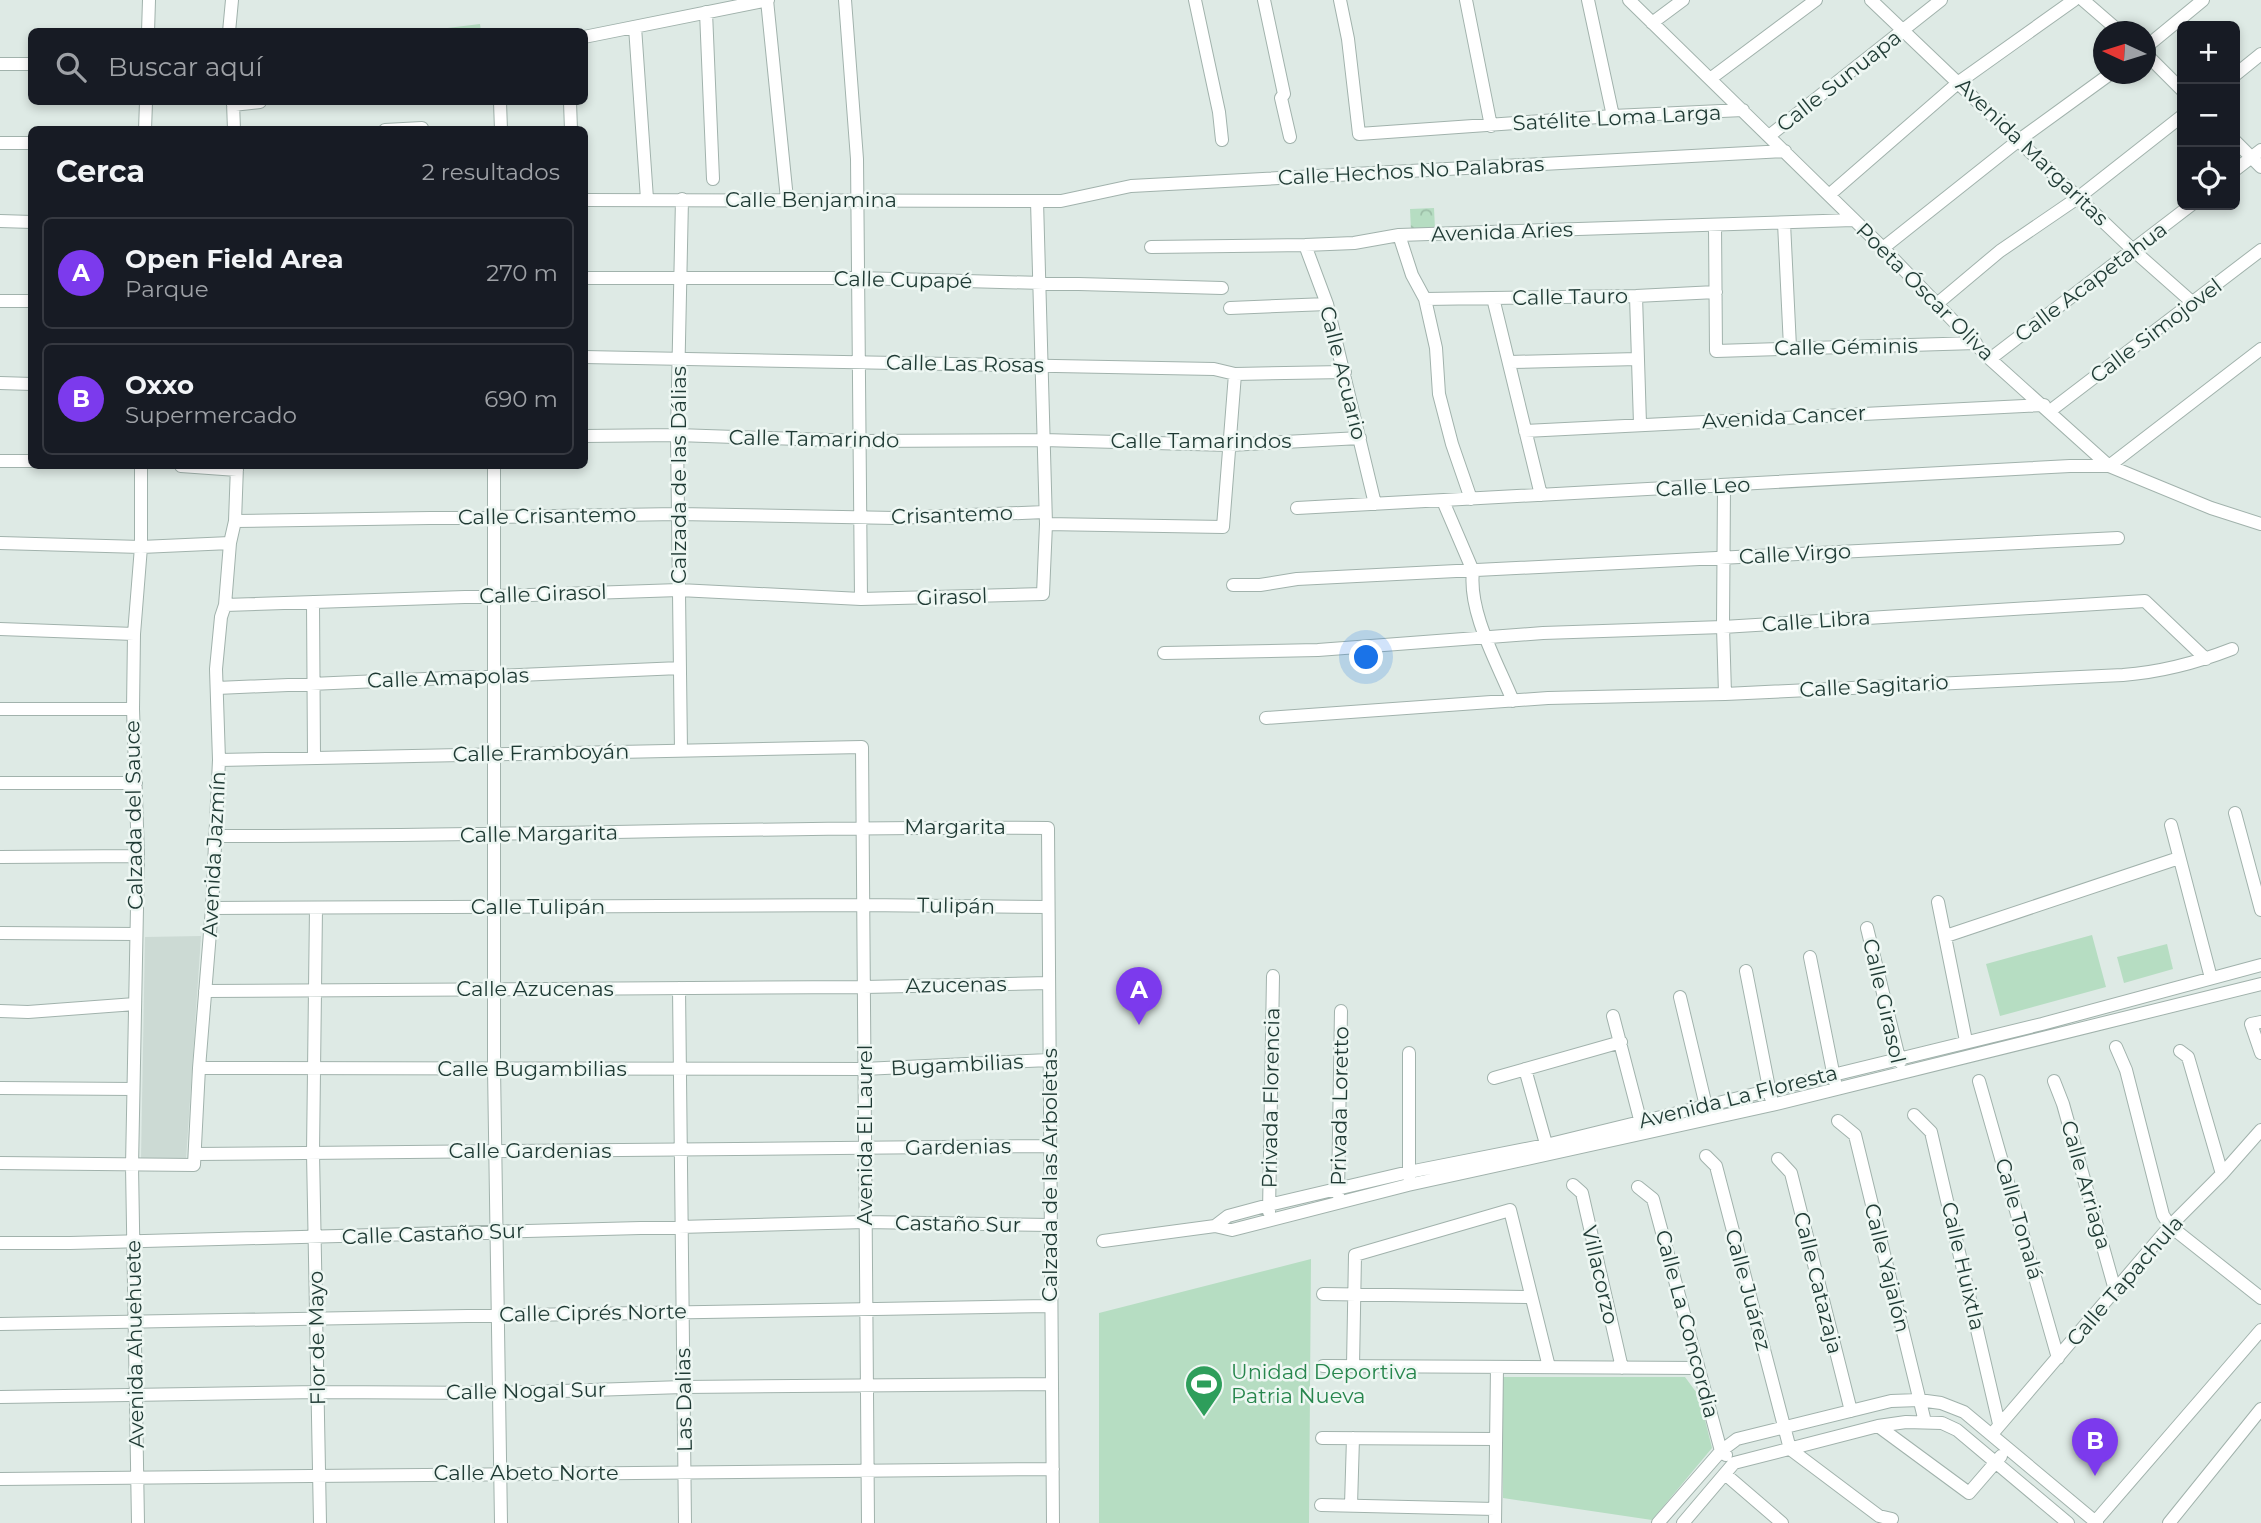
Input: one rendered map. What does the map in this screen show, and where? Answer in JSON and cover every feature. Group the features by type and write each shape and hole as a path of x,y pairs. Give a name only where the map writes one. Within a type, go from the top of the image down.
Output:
{"street":[{"path":"148,28 149,0"},
{"path":"229,28 232,0"},
{"path":"588,36 767,0 787,199"},
{"path":"845,0 858,200 858,441 862,599"},
{"path":"1195,0 1219,112 1222,140"},
{"path":"1264,0 1280,72 1284,94 1281,98 1290,137"},
{"name":"Satélite Loma Larga","path":"1340,0 1348,39 1359,134 1613,116 1743,110"},
{"path":"1466,0 1491,126"},
{"path":"1588,0 1613,116"},
{"name":"Poeta Óscar Oliva","path":"1629,0 1785,150 1990,359 2109,466 2211,508 2261,524"},
{"path":"1652,23 1683,0"},
{"path":"1710,79 1816,0"},
{"name":"Avenida Margaritas","path":"1871,0 2133,250 2193,303"},
{"name":"Calle Sunuapa","path":"1769,136 1941,0"},
{"path":"1829,195 1959,82 2074,0"},
{"path":"2083,0 2107,21"},
{"path":"2156,39 2203,0"},
{"path":"706,12 713,179"},
{"path":"635,27 647,199"},
{"path":"2240,71 2261,54"},
{"path":"0,64 28,64"},
{"path":"2156,64 2177,85"},
{"path":"1883,248 2019,140 2095,84"},
{"path":"145,126 146,105"},
{"path":"233,105 234,126"},
{"path":"500,105 501,126"},
{"path":"570,105 571,126"},
{"path":"1938,303 2000,251 2079,197 2177,120"},
{"path":"0,143 28,144"},
{"path":"2240,145 2258,158 2240,167"},
{"name":"Calle Hechos No Palabras","path":"1037,201 1061,201 1130,186 1785,150"},
{"name":"Calzada de las Dálias","path":"681,750 677,435 682,199"},
{"name":"Calle Benjamina","path":"588,200 1037,201"},
{"path":"1037,201 1045,518"},
{"name":"Calle Acapetahua","path":"1990,359 2185,210"},
{"name":"Avenida Aries","path":"1151,247 1305,245 1354,243 1399,235 1853,220"},
{"path":"0,221 28,222"},
{"path":"1784,223 1790,347"},
{"path":"1715,226 1716,292"},
{"path":"1399,235 1412,275 1424,299 1436,348 1439,394 1452,444 1471,499"},
{"name":"Calle Acuario","path":"1305,245 1327,304 1375,503"},
{"name":"Calle Simojovel","path":"2047,408 2193,303 2261,250"},
{"name":"Calle Cupapé","path":"588,278 859,278 1222,288"},
{"name":"Calle Géminis","path":"1716,292 1716,351 1976,344"},
{"name":"Calle Tauro","path":"1424,299 1716,292"},
{"path":"1636,296 1640,424"},
{"path":"1493,298 1541,495"},
{"path":"0,301 28,301"},
{"path":"1230,308 1327,304"},
{"path":"2109,466 2261,349"},
{"name":"Calle Las Rosas","path":"588,357 1214,369 1235,374 1345,372"},
{"path":"1510,362 1639,359"},
{"path":"1229,445 1235,374"},
{"path":"0,383 28,384"},
{"name":"Avenida Cancer","path":"1525,431 2047,408"},
{"name":"Calle Tamarindo","path":"588,436 677,435 858,441 1043,440"},
{"name":"Calle Tamarindos","path":"1043,440 1229,445 1360,438"},
{"name":"Crisantemo","path":"860,517 1045,518 1223,527 1229,445"},
{"path":"0,461 28,461"},
{"name":"Calle Leo","path":"1297,508 2109,466"},
{"name":"Calzada del Sauce","path":"132,1166 138,856 132,709 134,634 141,547 141,469"},
{"name":"Avenida Jazmín","path":"194,1160 216,836 219,760 216,669 220,617 225,605 230,543 235,521 237,469"},
{"path":"494,469 494,1068 501,1523"},
{"path":"1724,486 1723,627 1726,694"},
{"path":"1443,501 1473,572 1473,601 1477,618 1513,701"},
{"name":"Calle Crisantemo","path":"235,521 678,513 860,517"},
{"name":"Girasol","path":"862,599 1043,594 1045,518"},
{"name":"Calle Virgo","path":"1233,585 1297,579 2118,538"},
{"path":"0,543 141,547 230,543"},
{"name":"Calle Girasol","path":"225,605 679,590 862,599"},
{"name":"Calle Libra","path":"1164,653 1318,650 1487,637 1723,627 2145,601 2206,659"},
{"path":"313,602 314,758"},
{"path":"0,629 134,634"},
{"name":"Calle Sagitario","path":"1266,718 1513,701 2123,676 2156,672 2232,649"},
{"name":"Calle Amapolas","path":"217,688 680,668"},
{"path":"0,709 132,709"},
{"name":"Calle Framboyán","path":"219,760 862,747"},
{"name":"Avenida El Laurel","path":"862,747 868,1523"},
{"path":"0,782 136,783"},
{"path":"2235,813 2261,910"},
{"path":"2171,825 2211,978"},
{"name":"Margarita","path":"862,827 1048,828"},
{"name":"Calle Margarita","path":"216,836 494,835 862,827"},
{"name":"Calzada de las Arboletas","path":"1048,828 1053,1523"},
{"path":"0,857 138,856"},
{"path":"1947,936 2179,858"},
{"path":"1938,902 1947,936 1966,1041"},
{"name":"Calle Tulipán","path":"212,908 863,905"},
{"name":"Tulipán","path":"863,905 1048,907"},
{"name":"Flor de Mayo","path":"316,908 313,1153 320,1523"},
{"name":"Calle Girasol","path":"1867,928 1900,1057 1901,1073"},
{"path":"0,933 136,934"},
{"path":"1810,957 1837,1089"},
{"name":"Avenida La Floresta","path":"1547,1150 1642,1121 2261,965"},
{"path":"1746,971 1772,1105"},
{"name":"Privada Florencia","path":"1269,1219 1273,976"},
{"name":"Azucenas","path":"864,987 1049,983"},
{"name":"Avenida La Floresta","path":"1216,1226 1228,1216 1269,1205 1338,1195 1408,1178 1706,1120 2261,984"},
{"name":"Calle Azucenas","path":"205,991 864,987"},
{"name":"Las Dalias","path":"679,988 685,1523"},
{"path":"1680,998 1706,1106 1706,1120"},
{"path":"0,1011 28,1012 135,1004"},
{"name":"Privada Loretto","path":"1338,1195 1341,1011"},
{"path":"1613,1016 1642,1121 1642,1134"},
{"path":"2256,1023 2261,1053"},
{"path":"1494,1078 1621,1042"},
{"path":"2116,1047 2126,1070 2163,1215 2170,1226 2261,1298"},
{"path":"2179,1051 2188,1057 2222,1174"},
{"path":"1408,1178 1409,1053"},
{"name":"Bugambilias","path":"864,1069 1049,1060"},
{"name":"Calle Bugambilias","path":"199,1068 864,1069"},
{"path":"1525,1069 1547,1150"},
{"name":"Calle Tonalá","path":"1979,1081 2058,1358"},
{"name":"Calle Arriaga","path":"2054,1082 2063,1104 2115,1290"},
{"path":"0,1088 133,1089"},
{"name":"Calle Huixtla","path":"1914,1115 1931,1132 1995,1429"},
{"name":"Calle Yajalón","path":"1838,1121 1855,1135 1925,1422"},
{"name":"Calle Tapachula","path":"1995,1429 2170,1226 2261,1130"},
{"name":"Gardenias","path":"865,1149 1050,1146"},
{"name":"Calle Gardenias","path":"0,1163 132,1166 313,1153 865,1149"},
{"name":"Calle Juárez","path":"1706,1156 1716,1167 1790,1449"},
{"name":"Calle Catazaja","path":"1778,1159 1791,1172 1850,1411"},
{"name":"Avenida Ahuehuete","path":"132,1166 138,1523"},
{"name":"Villacorzo","path":"1573,1185 1582,1193 1622,1368"},
{"name":"Calle La Concordia","path":"1639,1187 1653,1199 1721,1451"},
{"name":"Avenida La Floresta","path":"1103,1241 1216,1226 1232,1230 1338,1195"},
{"path":"1353,1366 1355,1255 1510,1210 1549,1367"},
{"name":"Castaño Sur","path":"865,1222 1051,1225"},
{"name":"Calle Castaño Sur","path":"0,1243 134,1242 865,1222"},
{"path":"1324,1294 1531,1297"},
{"name":"Calle Ciprés Norte","path":"0,1324 1051,1306"},
{"path":"1658,1523 1721,1451 1737,1439 1891,1401 1919,1400 1941,1403 1995,1429 2008,1448 2096,1523 2261,1330"},
{"path":"1322,1366 1698,1368"},
{"path":"1494,1523 1497,1367"},
{"name":"Calle Nogal Sur","path":"0,1397 318,1392 499,1393 683,1387 1052,1384"},
{"path":"2169,1523 2261,1409"},
{"path":"1683,1523 1734,1463 1878,1426 1925,1422 1942,1423 1957,1430 2068,1523"},
{"path":"1878,1426 1969,1493 2008,1448"},
{"path":"1322,1438 1496,1438"},
{"path":"1351,1505 1353,1438"},
{"path":"1790,1449 1879,1516 1892,1519"},
{"path":"1721,1451 1734,1463"},
{"name":"Calle Abeto Norte","path":"0,1479 1052,1469"},
{"path":"1725,1474 1782,1523"},
{"path":"1321,1505 1495,1509"}],"shaded area":[{"path":"201,936 186,1160 141,1160 145,937"}],"green space":[{"path":"480,24 481,28 447,28"},
{"path":"1434,208 1435,229 1411,230 1410,209"},
{"path":"2092,935 2106,987 2000,1016 1986,964"},
{"path":"2167,944 2173,969 2124,983 2117,957"},
{"name":"Unidad Deportiva Patria Nueva","path":"1311,1259 1309,1523 1099,1523 1099,1313"},
{"path":"1503,1377 1685,1377 1699,1396 1712,1448 1652,1520 1503,1498"}],"place":[{"name":"Open Field Area","path":"1139,1025"},
{"name":"Unidad Deportiva Patria Nueva","path":"1204,1418"},
{"name":"Oxxo","path":"2095,1476"}]}
